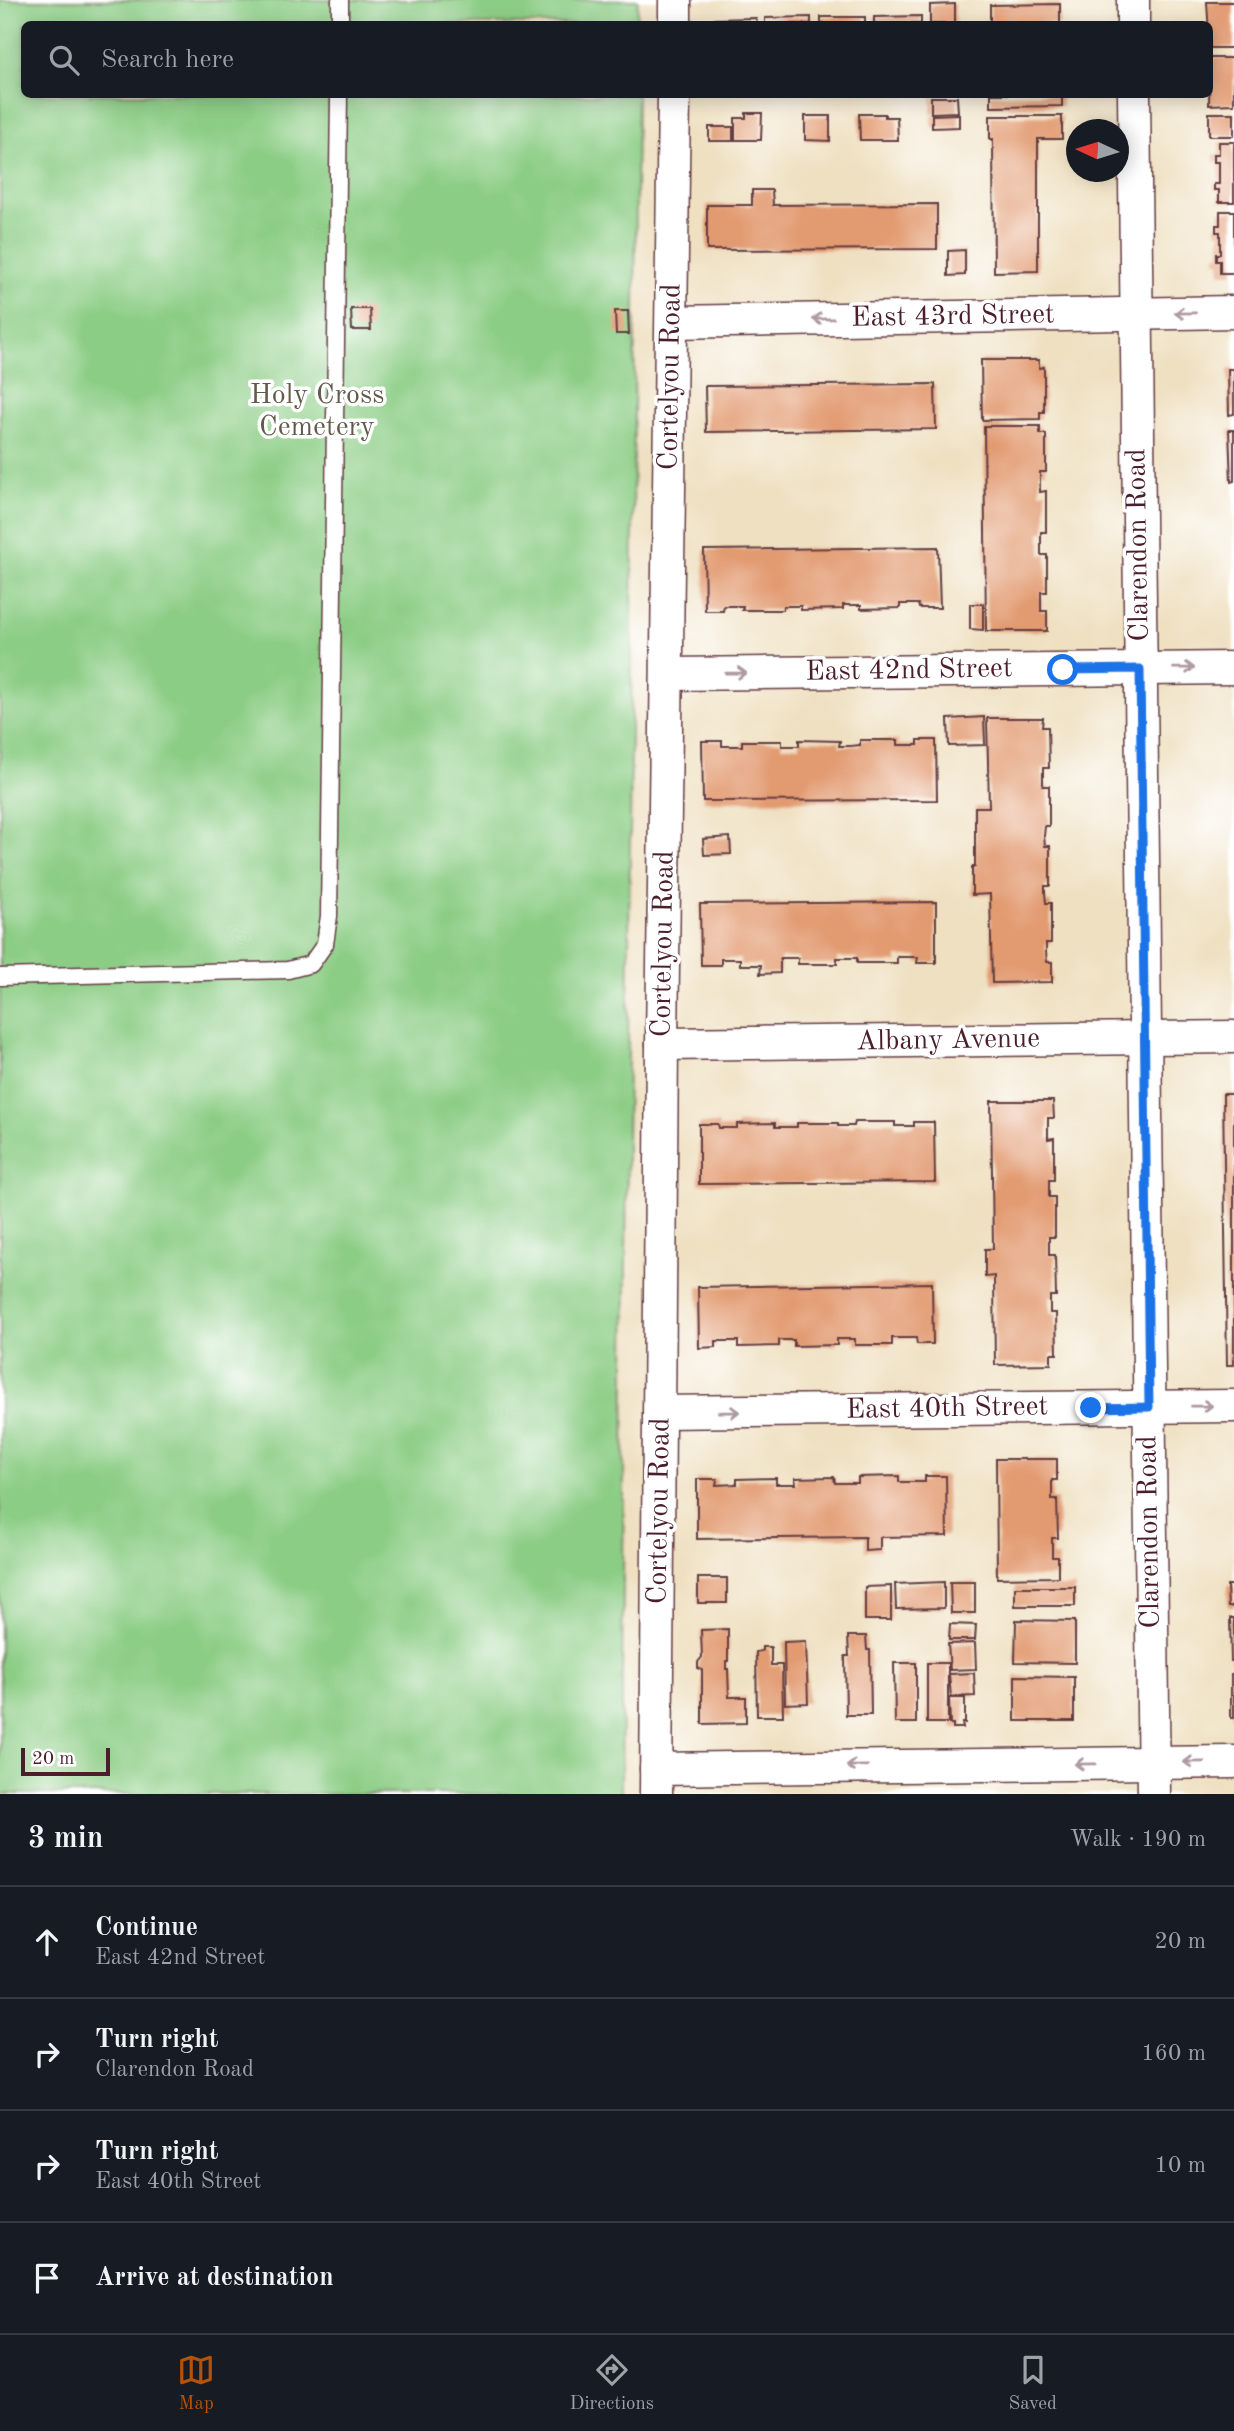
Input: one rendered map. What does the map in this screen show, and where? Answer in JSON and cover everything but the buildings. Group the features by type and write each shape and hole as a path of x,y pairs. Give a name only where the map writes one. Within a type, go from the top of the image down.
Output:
{"street":[{"path":"675,0 675,21"},
{"path":"1133,0 1133,21"},
{"name":"Cortelyou Road","path":"656,1781 674,98"},
{"name":"Clarendon Road","path":"1134,98 1153,1779"},
{"name":"East 43rd Street","path":"672,322 1234,312"},
{"name":"East 42nd Street","path":"668,674 1234,668"},
{"name":"Albany Avenue","path":"662,1044 1234,1037"},
{"name":"East 40th Street","path":"661,1412 1234,1406"},
{"path":"656,1781 1153,1779 1234,1762"}],"lane":[{"path":"340,0 340,21"},
{"path":"0,977 288,970 311,964 325,944 329,916 339,98"}],"green space":[{"name":"Holy Cross Cemetery","path":"0,0 638,0 637,21 21,21 21,98 637,98 621,1794 0,1794"}],"route":[{"path":"1063,670 1140,669 1149,1407 1091,1408"}]}
